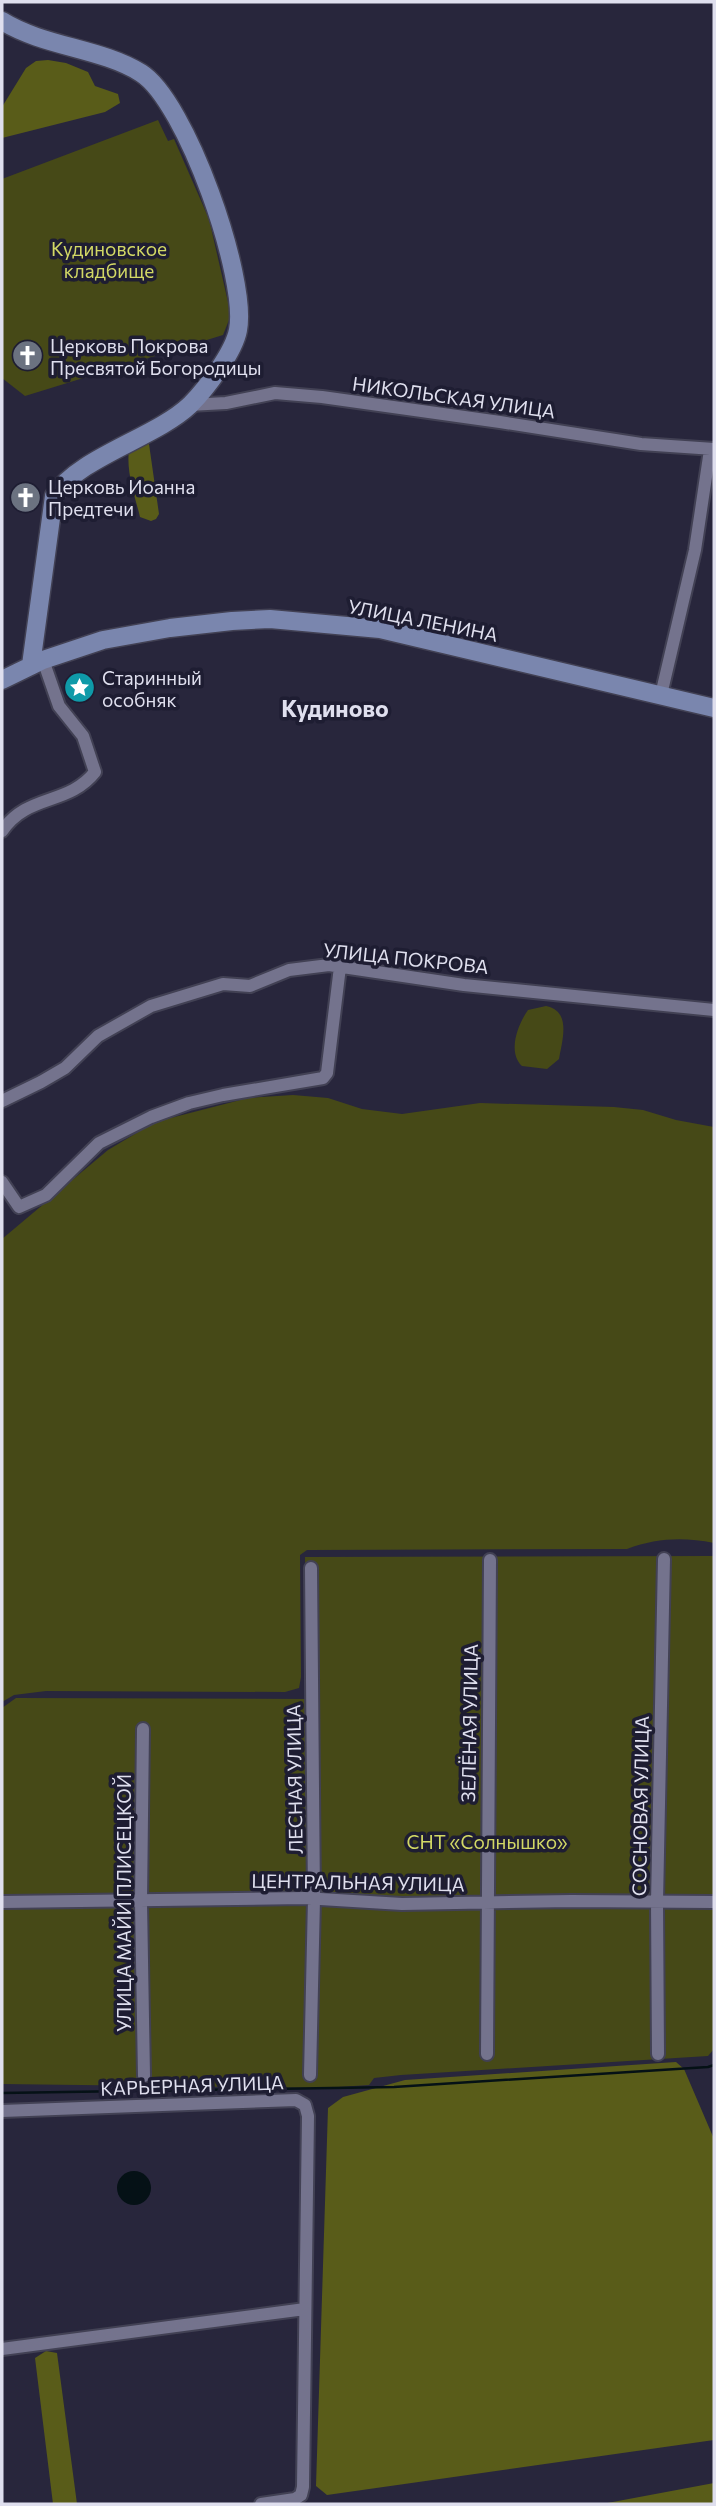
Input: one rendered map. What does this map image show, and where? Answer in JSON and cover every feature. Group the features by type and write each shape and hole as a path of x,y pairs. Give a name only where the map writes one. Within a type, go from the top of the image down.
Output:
{"street":[{"path":"2,21 33,36 121,63 141,73 155,85 166,99 194,154 228,246 237,282 240,315 231,349 190,405 75,474 61,485 54,496 37,662 59,706 83,736 94,772 78,789 29,805 2,831"},
{"name":"НИКОЛЬСКАЯ УЛИЦА","path":"190,405 226,403 275,393 310,396 641,444 712,450"},
{"path":"660,695 695,551 712,450"},
{"name":"УЛИЦА ЛЕНИНА","path":"2,680 37,662 103,640 170,628 232,621 283,620 380,629 714,708"},
{"name":"УЛИЦА ПОКРОВА","path":"2,1101 65,1068 97,1036 150,1006 223,984 250,986 289,970 329,965 464,985 714,1010"},
{"path":"2,1182 19,1208 46,1195 99,1143 151,1117 189,1102 323,1078 327,1073 340,967"},
{"name":"СОСНОВАЯ УЛИЦА","path":"658,2054 657,1902 664,1559"},
{"name":"ЗЕЛЁНАЯ УЛИЦА","path":"487,2054 490,1560"},
{"name":"ЛЕСНАЯ УЛИЦА","path":"310,2075 314,1899 311,1568"},
{"name":"УЛИЦА МАЙИ ПЛИСЕЦКОЙ","path":"143,1729 141,1902 144,2076"},
{"name":"ЦЕНТРАЛЬНАЯ УЛИЦА","path":"2,1902 314,1899 402,1904 714,1902"},
{"name":"КАРЬЕРНАЯ УЛИЦА","path":"2,2111 296,2100 305,2105 308,2116 303,2487 301,2495 295,2499 261,2504"},
{"path":"2,2349 305,2309"}],"green space":[{"name":"Кудиновское кладбище","path":"158,120 168,141 174,139 209,219 231,315 223,335 25,396 2,378 2,179"},
{"path":"546,1006 554,1009 562,1020 563,1036 559,1059 547,1069 522,1066 515,1053 521,1023 528,1010"},
{"path":"293,1095 328,1098 362,1109 402,1114 480,1103 614,1107 643,1110 714,1127 714,1543 670,1540 627,1549 307,1550 300,1555 299,1688 285,1692 46,1691 14,1695 2,1702 2,1239 108,1150 155,1122 248,1098"},
{"name":"СНТ «Солнышко»","path":"714,1556 714,2049 708,2056 401,2075 374,2078 369,2085 324,2088 2,2084 2,1708 16,1698 307,1699 305,1557"}],"shaded area":[{"path":"36,61 66,63 88,72 95,86 118,94 120,103 105,112 2,138 2,107 26,68"},
{"path":"144,441 149,444 159,514 151,521 140,517 129,467 129,450"},
{"path":"676,2062 684,2069 714,2139 714,2440 327,2495 316,2486 328,2108 343,2097 405,2080"},
{"path":"134,2171 146,2176 151,2188 146,2200 134,2205 122,2200 117,2188 122,2176"},
{"path":"46,2351 57,2353 77,2504 53,2504 35,2358"},
{"path":"714,2483 714,2504 602,2504"}],"waterway":[{"path":"2,2093 394,2087 714,2065"}],"place":[{"name":"Церковь Покрова Пресвятой Богородицы","path":"27,356"},
{"name":"Церковь Иоанна Предтечи","path":"25,497"},
{"name":"Старинный особняк","path":"79,688"}],"district":[{"name":"Кудиново","path":"335,708"}]}
